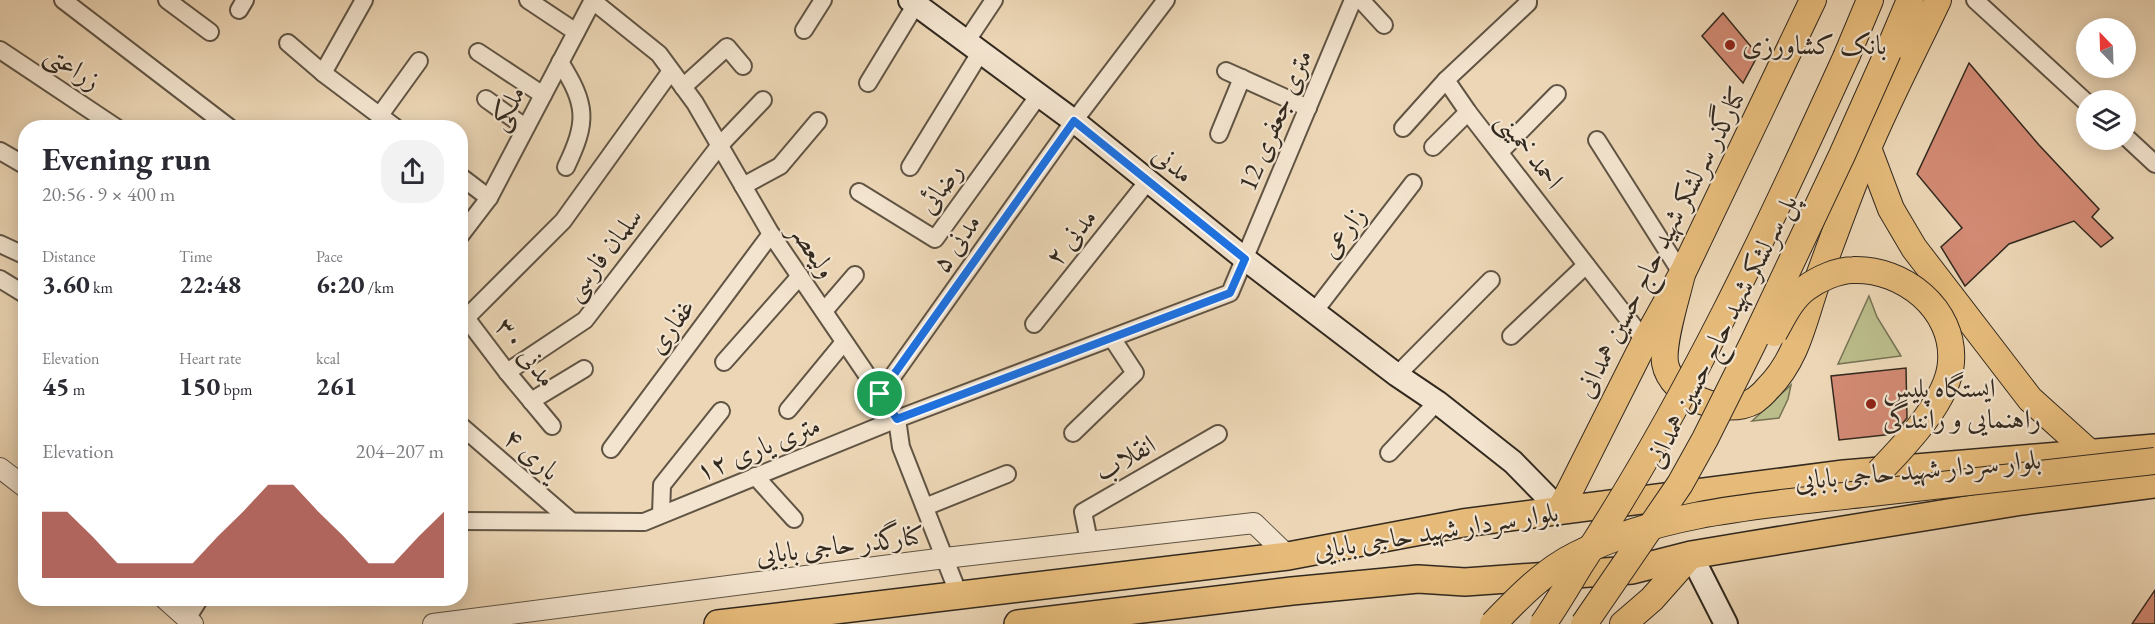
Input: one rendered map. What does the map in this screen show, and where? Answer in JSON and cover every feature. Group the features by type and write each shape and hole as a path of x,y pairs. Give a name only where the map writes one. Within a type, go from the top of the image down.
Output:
{"highway":[{"name":"بلوار سردار شهید حاجی بابایی","path":"718,624 1288,556 1463,523 1844,474 2155,448"},
{"name":"بلوار سردار شهید حاجی بابایی","path":"1031,622 1112,619 1292,591 1418,579 1465,582 1632,570 1691,555 2155,478"},
{"path":"1031,622 1041,585"}],"main road":[{"name":"کنارگذر سرلشکر شهید حاج حسین همدانی","path":"1560,510 1644,341 1682,273 1814,0"},
{"name":"پل سرلشکر شهید حاج حسین همدانی","path":"1543,624 1637,477 1685,391 1773,219 1848,55 1870,0"},
{"name":"پل سرلشکر شهید حاج حسین همدانی","path":"1584,624 1680,484 1729,392 1842,155 1910,0"},
{"path":"1682,273 1668,336 1665,362 1672,380 1679,389 1694,398 1713,404 1735,406 1753,402 1788,364 1868,148 1938,0"},
{"name":"مدنی","path":"913,2 1074,121 1245,259 1514,462 1560,510"},
{"path":"1868,148 1891,209 1914,248 2030,399 2091,454"},
{"path":"1729,392 1760,358 1791,304 1806,288 1832,275 1852,270 1876,272 1917,289 1942,319 1949,340 1951,363 1933,409 1879,472"},
{"path":"1493,624 1528,588 1574,555 1629,532 1698,516 1784,503 2155,478"},
{"path":"1623,624 1652,599 1691,555 1726,624"}],"street":[{"path":"63,0 220,120"},
{"path":"167,0 210,32"},
{"path":"323,73 364,0"},
{"path":"528,0 576,32"},
{"name":"ملکی","path":"468,226 489,198 593,0"},
{"name":"ولیعصر","path":"593,0 658,54 695,103 771,234 897,419 901,447 959,595"},
{"path":"804,30 823,0"},
{"path":"910,167 973,48 994,0"},
{"name":"مدنی ۵","path":"880,394 1074,121 1166,0"},
{"name":"12 متری جعفری","path":"1245,259 1353,0"},
{"path":"1361,0 1384,25"},
{"path":"1403,128 1446,80 1528,3 1528,0"},
{"path":"1975,0 2076,93"},
{"path":"868,83 913,2"},
{"path":"288,43 323,73 386,120"},
{"path":"683,87 727,47 743,66"},
{"name":"زراعتی","path":"0,50 105,120"},
{"path":"478,51 543,95"},
{"path":"380,115 419,61"},
{"path":"560,62 575,86 583,114 576,147 567,167"},
{"path":"468,309 563,221 671,71"},
{"path":"1219,134 1234,74 1308,108"},
{"name":"احمد خمینی","path":"1446,80 1468,112 1644,341"},
{"path":"1500,152 1557,94"},
{"name":"رضائی","path":"859,192 934,239 1039,95"},
{"path":"486,99 525,127"},
{"name":"سلمان فارسی","path":"507,372 585,320 720,145 763,100"},
{"path":"1433,147 1468,112"},
{"path":"743,186 780,166 818,122"},
{"path":"1597,140 1682,273"},
{"path":"2136,146 2155,164"},
{"path":"0,151 18,161"},
{"name":"مدنی ۲","path":"1034,324 1148,181"},
{"path":"468,182 489,198"},
{"name":"زارعی","path":"1314,312 1413,183"},
{"name":"غفاری","path":"611,449 771,234"},
{"path":"0,244 18,252"},
{"name":"۱۲ متری یاری","path":"468,521 644,522 897,419 1230,293 1245,259"},
{"path":"1511,336 1586,266"},
{"path":"824,311 855,275"},
{"path":"724,362 800,276"},
{"path":"0,279 18,290"},
{"path":"1397,375 1491,280"},
{"name":"مدنی ۳۰","path":"468,318 507,372 552,426"},
{"path":"1073,433 1136,373 1112,338"},
{"path":"788,410 844,342"},
{"path":"531,401 584,369"},
{"path":"1389,453 1437,402"},
{"path":"661,514 662,485 721,411"},
{"name":"یاری ۴","path":"468,432 571,521"},
{"name":"انقلاب","path":"1089,541 1083,512 1218,434"},
{"path":"0,468 18,482"},
{"path":"925,507 1007,474"},
{"path":"755,476 794,519"},
{"name":"کنارگذر حاجی بابایی","path":"433,624 945,558 1254,522 1288,556"},
{"path":"173,606 191,621 197,606"}],"green space":[{"path":"1869,296 1877,317 1901,356 1838,364"},
{"path":"1791,385 1788,399 1779,418 1752,421"}],"building":[{"name":"بانک کشاورزی","path":"1723,13 1758,55 1743,83 1702,36"},
{"path":"1969,63 2039,145 2099,209 2092,217 2113,238 2101,247 2074,221 2009,244 1965,286 1941,247 1962,228 1917,174"},
{"name":"ایستگاه پلیس راهنمایی و رانندگی","path":"1906,368 1907,418 1894,434 1839,440 1831,376"},
{"path":"2155,590 2155,624 2132,624"}],"place":[{"name":"بانک کشاورزی","path":"1730,45"},
{"name":"ایستگاه پلیس راهنمایی و رانندگی","path":"1871,404"}],"route":[{"path":"1074,121 1245,259 1230,293 897,419 880,394 1074,121"}]}
